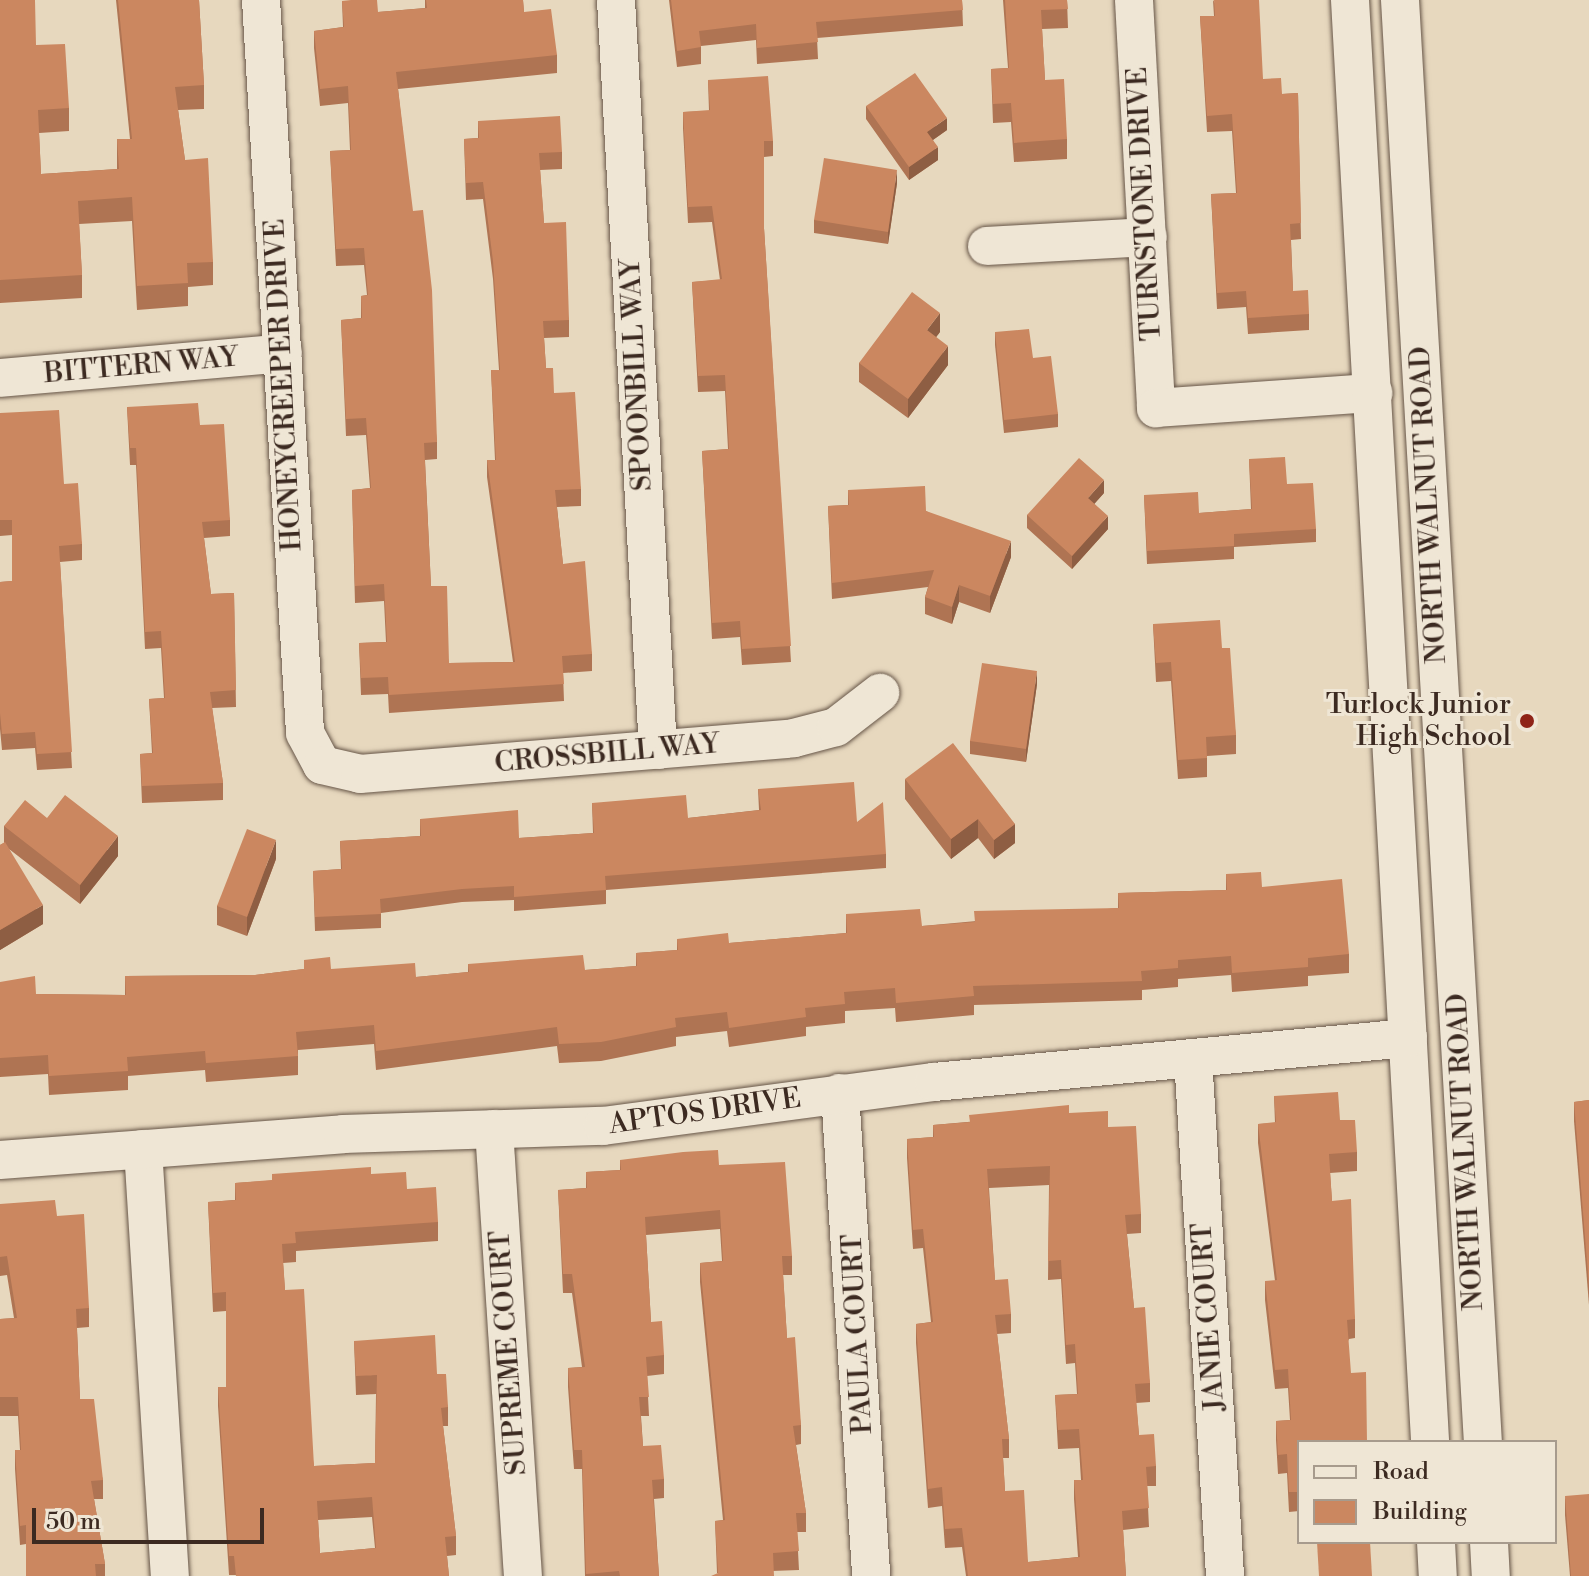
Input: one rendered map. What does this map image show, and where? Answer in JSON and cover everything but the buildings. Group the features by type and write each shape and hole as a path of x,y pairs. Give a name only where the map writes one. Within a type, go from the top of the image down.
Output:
{"street":[{"name":"HONEYCREEPER DRIVE","path":"261,0 305,733 322,765"},
{"name":"SPOONBILL WAY","path":"616,0 658,750"},
{"name":"TURNSTONE DRIVE","path":"1134,0 1156,408 1373,393"},
{"name":"NORTH WALNUT ROAD","path":"1350,0 1430,1440"},
{"name":"NORTH WALNUT ROAD","path":"1400,0 1483,1440"},
{"path":"987,246 1148,237"},
{"name":"BITTERN WAY","path":"0,378 283,353"},
{"name":"CROSSBILL WAY","path":"322,765 360,774 658,750 818,732 853,718 880,693"},
{"name":"APTOS DRIVE","path":"0,1160 143,1149 641,1122 840,1093 1408,1038"},
{"name":"JANIE COURT","path":"1193,1058 1225,1576"},
{"name":"PAULA COURT","path":"840,1093 871,1576"},
{"name":"SUPREME COURT","path":"494,1129 523,1576"},
{"path":"143,1149 170,1576"},
{"path":"1436,1544 1438,1576"},
{"path":"1489,1544 1491,1576"}],"place":[{"name":"Turlock Junior High School","path":"1527,721"}]}
